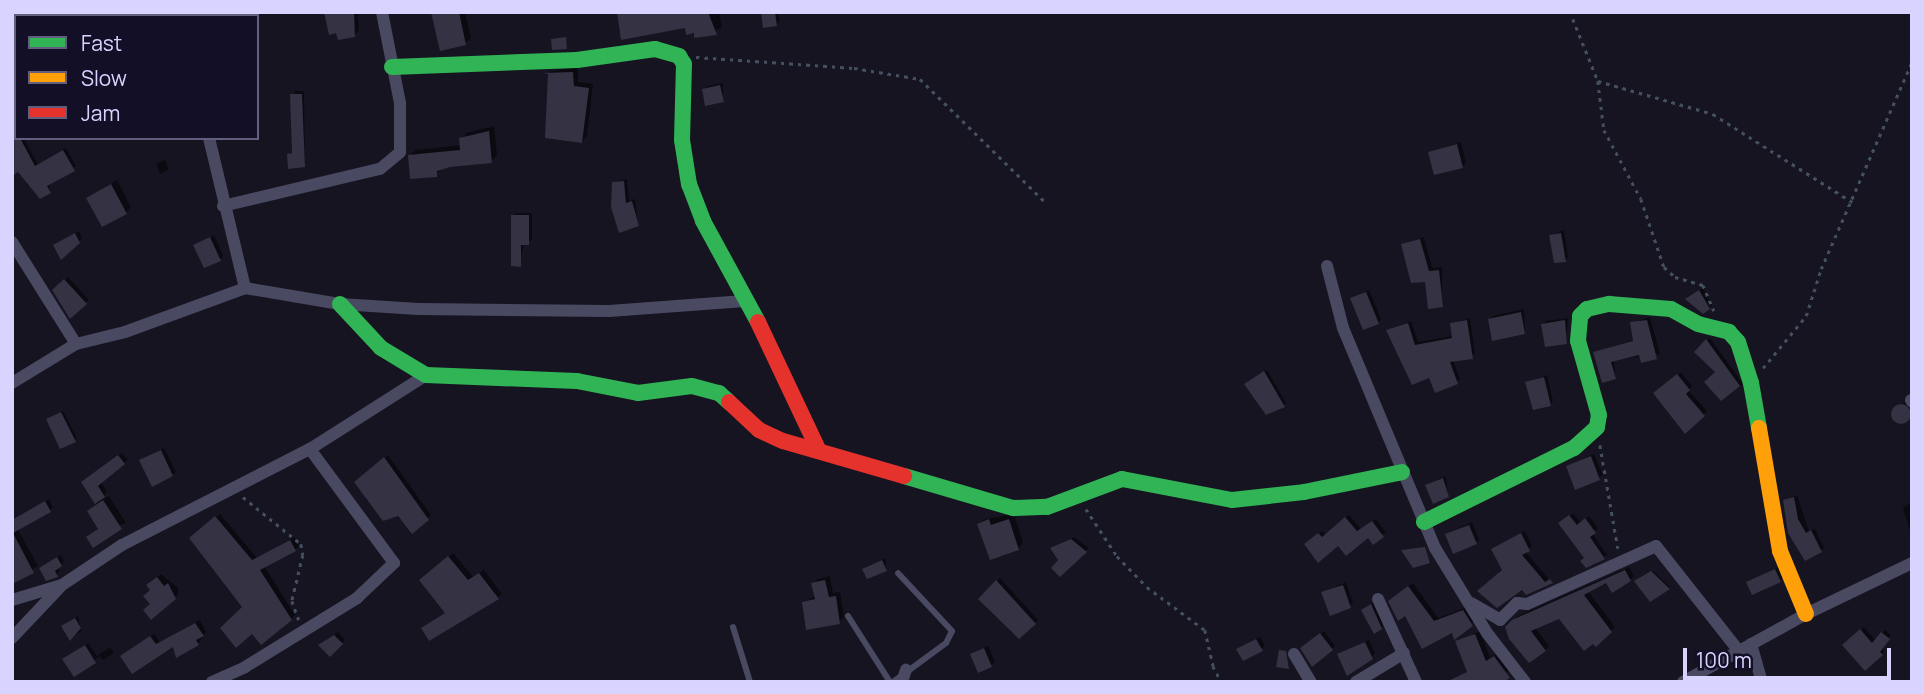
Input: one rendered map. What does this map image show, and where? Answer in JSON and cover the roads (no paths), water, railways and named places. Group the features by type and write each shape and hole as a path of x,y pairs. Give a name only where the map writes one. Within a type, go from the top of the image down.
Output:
{"street":[{"path":"223,206 391,163 400,152 403,136 382,12"},
{"path":"392,67 577,60 655,49 678,56 684,64 682,141 689,184 745,301 777,356 818,449"},
{"path":"209,140 223,206 245,288"},
{"path":"12,242 76,344"},
{"path":"1326,266 1343,328 1424,522 1468,601 1525,682"},
{"path":"12,383 76,344 125,332 245,288 340,304 609,311 745,301"},
{"path":"340,304 381,348 426,374 577,381 638,393 699,387 719,393 760,430 783,441 818,449 1013,508 1047,507 1122,479 1232,500 1304,492 1402,472"},
{"path":"1424,522 1552,460 1597,427 1599,415 1578,341 1580,316 1596,304 1650,305 1717,328 1738,342 1751,383 1771,514 1780,551 1806,614"},
{"path":"12,638 62,585 122,545 235,490 310,449 426,374"},
{"path":"212,682 304,632 357,598 394,563 310,449"},
{"path":"1468,601 1500,620 1517,603 1527,604 1596,575 1620,559 1650,546 1661,549 1739,651"},
{"path":"1683,682 1806,614 1912,563"},
{"path":"12,600 62,585"},
{"path":"1378,599 1416,682"},
{"path":"1751,645 1762,682"},
{"path":"1356,682 1404,653"},
{"path":"1294,654 1311,682"}],"lane":[{"path":"848,616 891,682 904,676 946,643 952,631 898,573"},
{"path":"733,627 750,682"}]}
